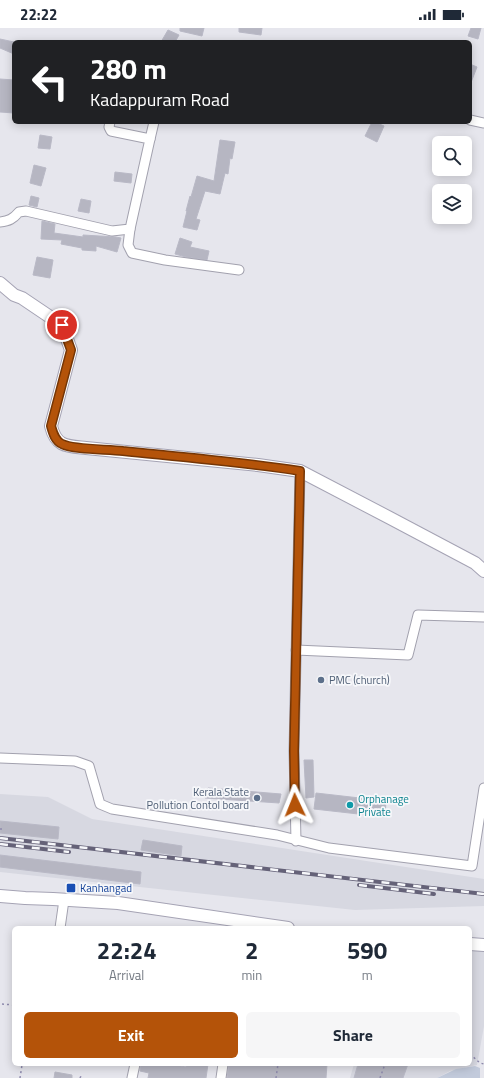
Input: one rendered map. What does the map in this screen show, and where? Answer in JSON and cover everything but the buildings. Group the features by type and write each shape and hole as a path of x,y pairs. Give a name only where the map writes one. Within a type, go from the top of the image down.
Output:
{"main road":[{"path":"0,283 14,295 32,304 62,325 71,350 51,426 54,435 61,444 86,448 121,450 258,465 300,471 475,563 484,571"},
{"path":"0,896 118,904 274,926"},
{"path":"472,944 484,945"}],"street":[{"path":"472,120 484,123"},
{"path":"110,124 109,128 111,131 150,139"},
{"path":"154,124 130,229 128,245 132,253 165,260 239,270"},
{"path":"0,222 8,221 14,218 19,212 26,211 112,231 130,229"},
{"path":"296,841 294,751 300,471"},
{"path":"296,650 408,655 418,615 484,617"},
{"path":"0,758 75,761 89,766 100,804 112,810 277,835 296,841 329,848 472,866 484,788"},
{"path":"60,926 64,900"},
{"path":"132,1078 134,1066"},
{"path":"221,1078 223,1066"}],"path":[{"path":"2,1004 12,1005"},
{"path":"472,1056 480,1063 484,1064"},
{"path":"20,1078 22,1066"},
{"path":"276,1078 278,1066"},
{"path":"380,1078 384,1066"}],"shaded area":[{"path":"0,794 48,797 92,819 484,879 484,906 355,910 0,872"},
{"path":"472,946 484,947 484,1026 477,1065 450,1071 437,1078 350,1078 353,1066 472,1066"},
{"path":"475,1066 480,1068 480,1078 437,1078 456,1069"}],"railway":[{"path":"0,838 484,894"},
{"path":"0,844 69,852"},
{"path":"359,885 434,894"}],"place":[{"name":"PMC (church)","path":"321,680"},
{"name":"Kerala State Pollution Contol board","path":"257,798"},
{"name":"Orphanage Private","path":"350,805"},
{"name":"Kanhangad","path":"71,888"}],"route":[{"path":"62,325 71,350 51,426 54,435 61,444 86,448 121,450 258,465 300,471 294,751 295,805"}]}
